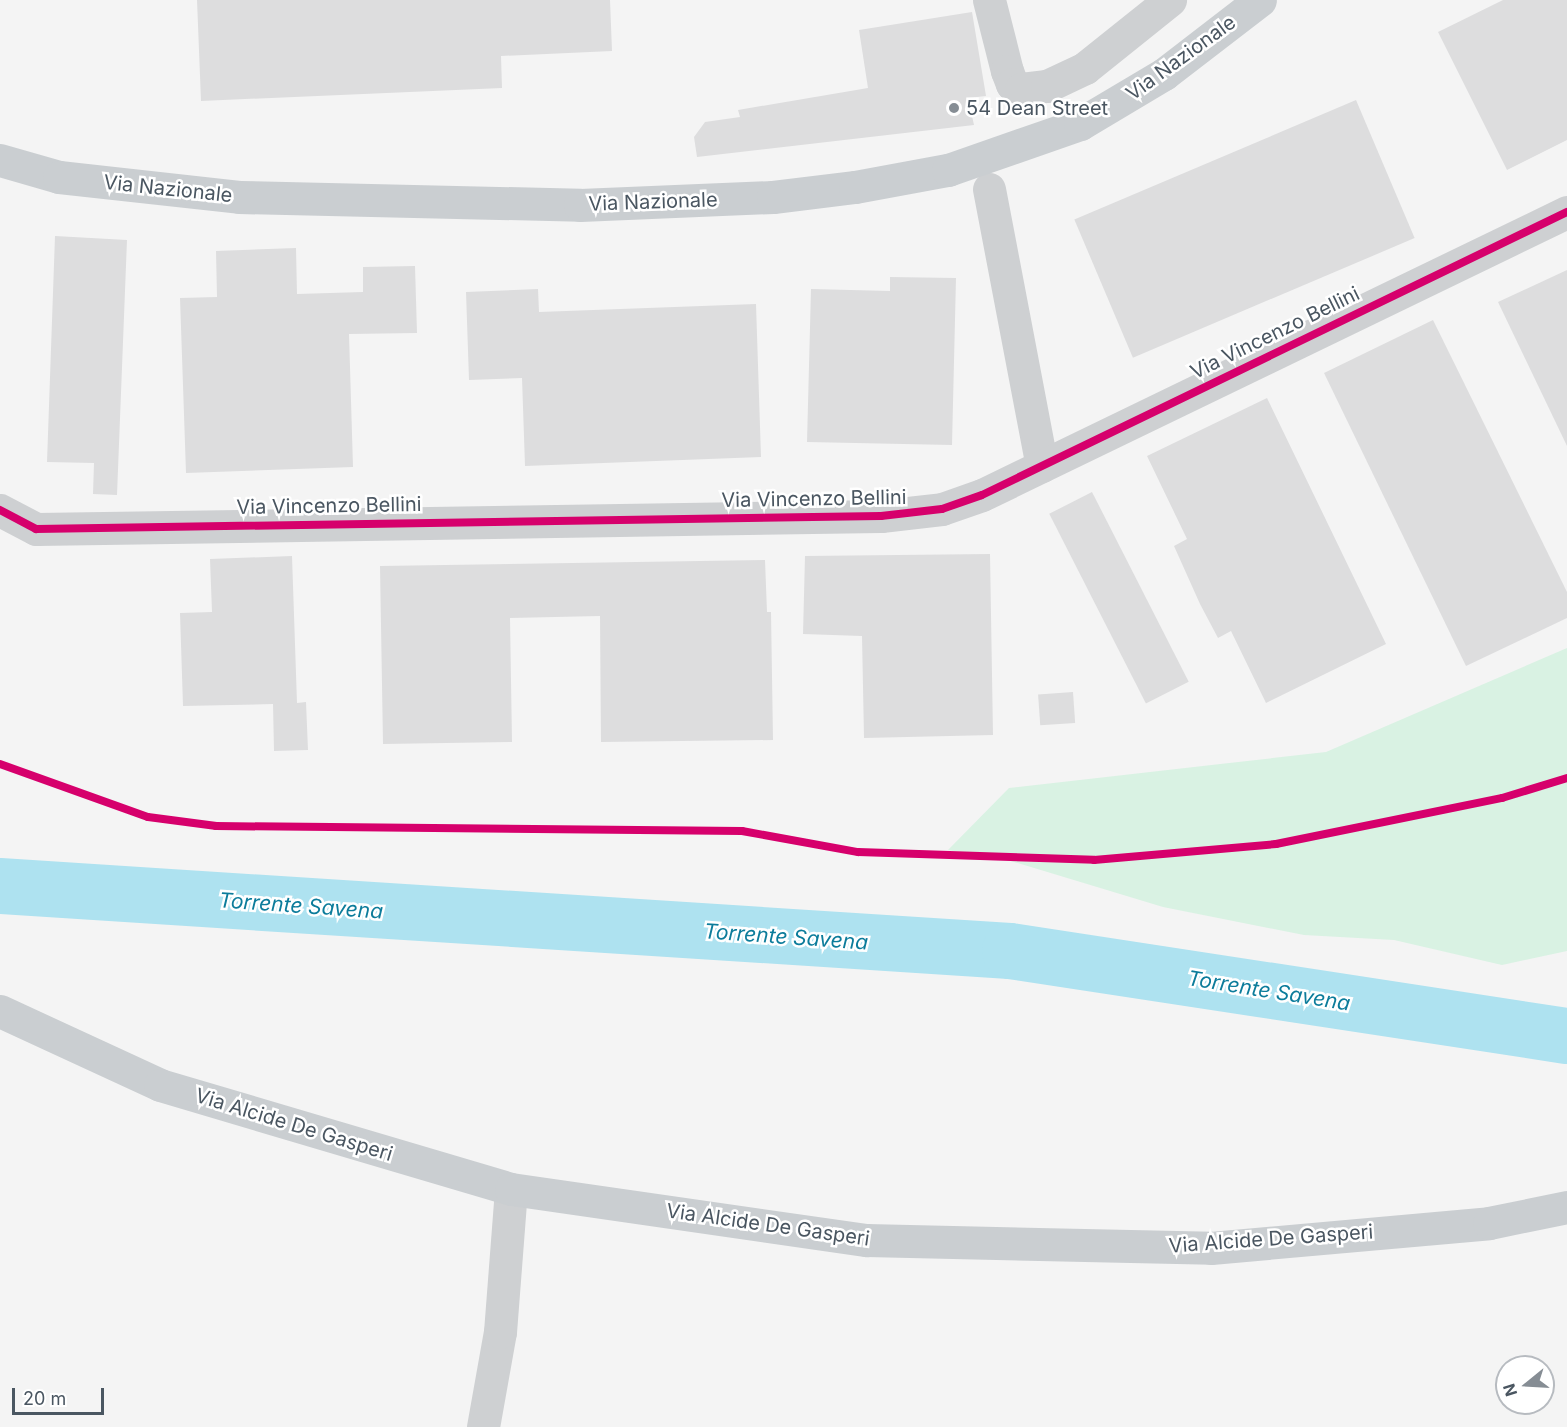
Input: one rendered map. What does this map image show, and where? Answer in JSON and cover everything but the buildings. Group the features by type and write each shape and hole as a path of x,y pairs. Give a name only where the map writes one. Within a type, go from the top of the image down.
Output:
{"main road":[{"name":"Via Nazionale","path":"0,160 58,177 239,197 580,206 773,197 843,189 948,170 1080,124 1164,74 1260,0"},
{"name":"Via Alcide De Gasperi","path":"0,1011 160,1085 511,1189 866,1240 1211,1248 1490,1223 1567,1207"}],"street":[{"path":"989,0 1007,71 1012,84 1021,88 1047,86 1085,69 1170,0"},
{"path":"989,189 1042,466"},
{"name":"Via Vincenzo Bellini","path":"0,510 36,529 881,516 942,509 1042,466 1567,212"},
{"path":"483,1427 500,1332 511,1189"}],"green space":[{"path":"1567,648 1567,951 1502,965 1394,940 1304,935 1163,907 1004,859 948,850 1009,788 1326,752"}],"waterway":[{"name":"Torrente Savena","path":"0,886 1010,951 1567,1036"}],"cycle path":[{"path":"0,510 36,529 881,516 942,509 982,495 1567,212"},
{"path":"0,764 148,817 216,826 742,831 858,852 1094,860 1276,844 1502,798 1567,778"}],"place":[{"name":"54 Dean Street","path":"954,108"}]}
